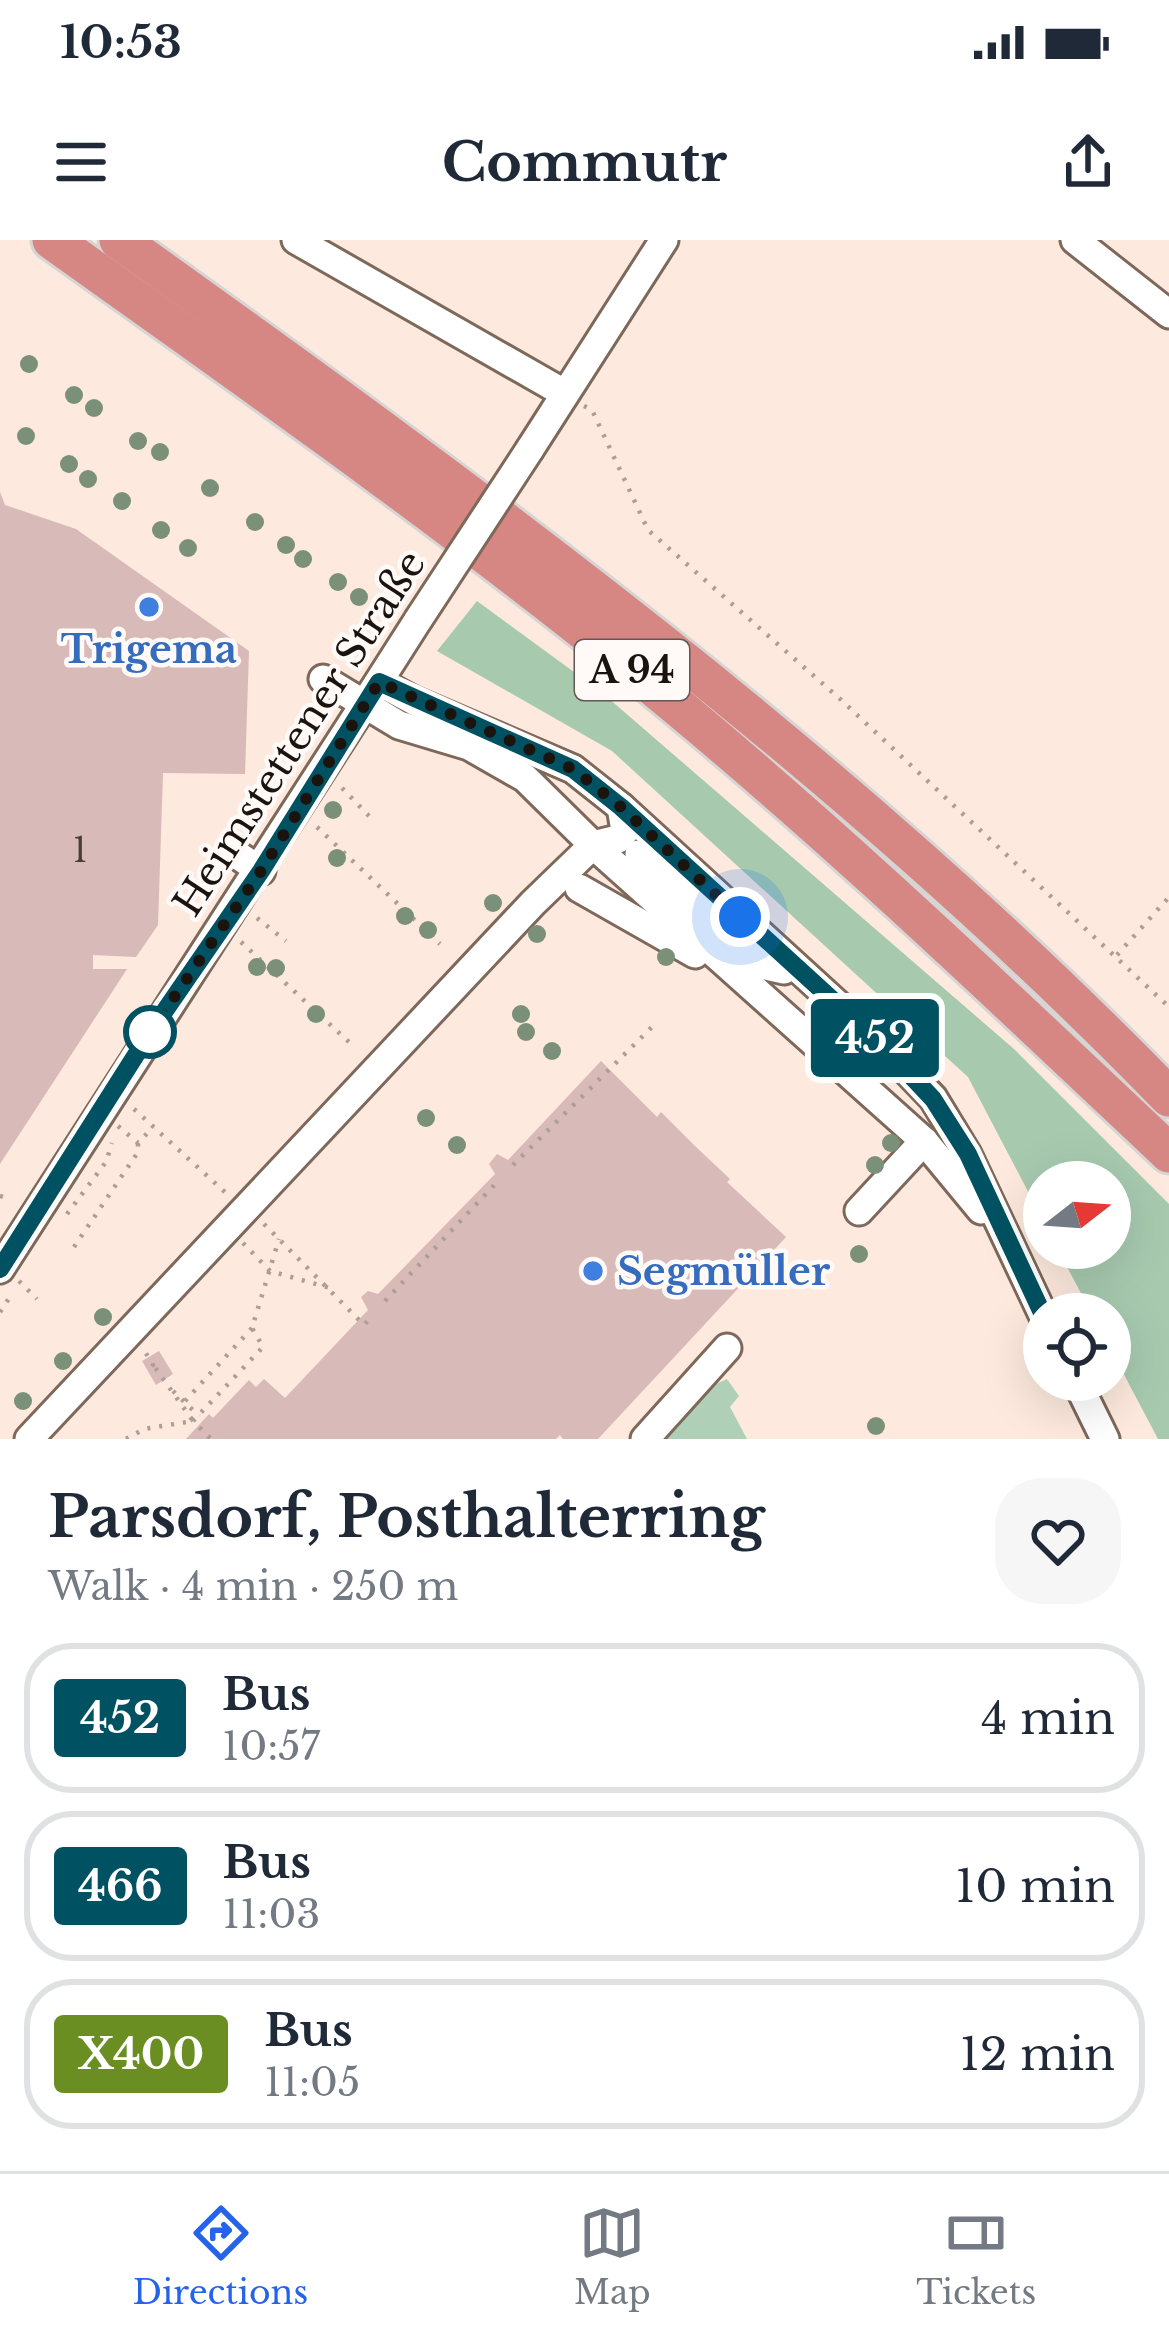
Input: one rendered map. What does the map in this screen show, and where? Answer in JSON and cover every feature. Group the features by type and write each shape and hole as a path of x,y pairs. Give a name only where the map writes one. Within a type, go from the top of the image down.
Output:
{"highway":[{"name":"A 94","path":"52,240 308,423 622,661 770,785 1169,1153"},
{"name":"A 94","path":"119,240 509,521 656,640 942,883 1169,1097"}],"street":[{"path":"296,240 564,393"},
{"name":"Heimstettener Straße","path":"10,1275 153,1028 261,871 664,240"},
{"path":"1075,240 1169,314"},
{"path":"323,679 573,769 621,807 884,1047 933,1099 968,1154 1032,1293"},
{"path":"372,694 399,725 469,746 525,778 576,869 710,964 731,969"},
{"path":"29,1439 576,869 597,815 621,807"},
{"path":"233,852 261,871"},
{"path":"639,854 766,966 800,972"},
{"path":"576,869 731,969 924,1141 1006,1241"},
{"path":"859,1210 924,1141"},
{"path":"644,1439 727,1348"},
{"path":"1086,1401 1105,1439"}],"path":[{"path":"564,393 592,410 648,530 839,698 1169,1007"},
{"path":"338,784 369,816"},
{"path":"313,823 440,944"},
{"path":"1117,955 1169,898"},
{"path":"252,914 286,941"},
{"path":"236,938 349,1042"},
{"path":"514,1165 657,1022"},
{"path":"118,1126 138,1143"},
{"path":"74,1247 138,1152 138,1143 154,1127"},
{"path":"386,1301 500,1179"},
{"path":"0,1196 10,1199"},
{"path":"185,1401 252,1328 279,1238"},
{"path":"248,1249 270,1271 331,1288"},
{"path":"10,1275 38,1299"},
{"path":"126,1439 143,1429 196,1418 262,1346 252,1328"},
{"path":"141,1345 150,1367 154,1366 196,1418"},
{"path":"166,1385 185,1401 210,1438"}],"green space":[{"path":"477,601 600,691 1014,1049 1126,1161 1023,1161 1023,1182 968,1077 612,751 437,651"},
{"path":"1131,1166 1169,1204 1169,1439 1158,1439 1131,1388 1131,1293 1081,1293 1068,1269 1131,1269"},
{"path":"727,1379 739,1396 730,1407 747,1439 664,1439 716,1384"}],"building":[{"path":"0,492 5,505 76,529 249,651 245,774 163,773 158,925 136,957 93,955 93,969 127,969 0,1164"},
{"name":"Segmüller","path":"601,1061 657,1117 661,1112 786,1237 598,1439 563,1439 560,1435 556,1439 186,1439 249,1380 256,1387 264,1379 285,1398 368,1310 361,1297 368,1291 378,1294 495,1174 489,1164 497,1154 508,1160"},
{"path":"159,1351 173,1374 156,1385 142,1361"}],"bus line":[{"name":"452","path":"0,1269 379,682 573,769 621,807 884,1047 933,1099 968,1154 1032,1293"}],"place":[{"name":"Trigema","path":"149,607"},
{"name":"Segmüller","path":"593,1271"}],"route":[{"path":"150,1032 261,871 379,682 573,769 740,917"}]}
